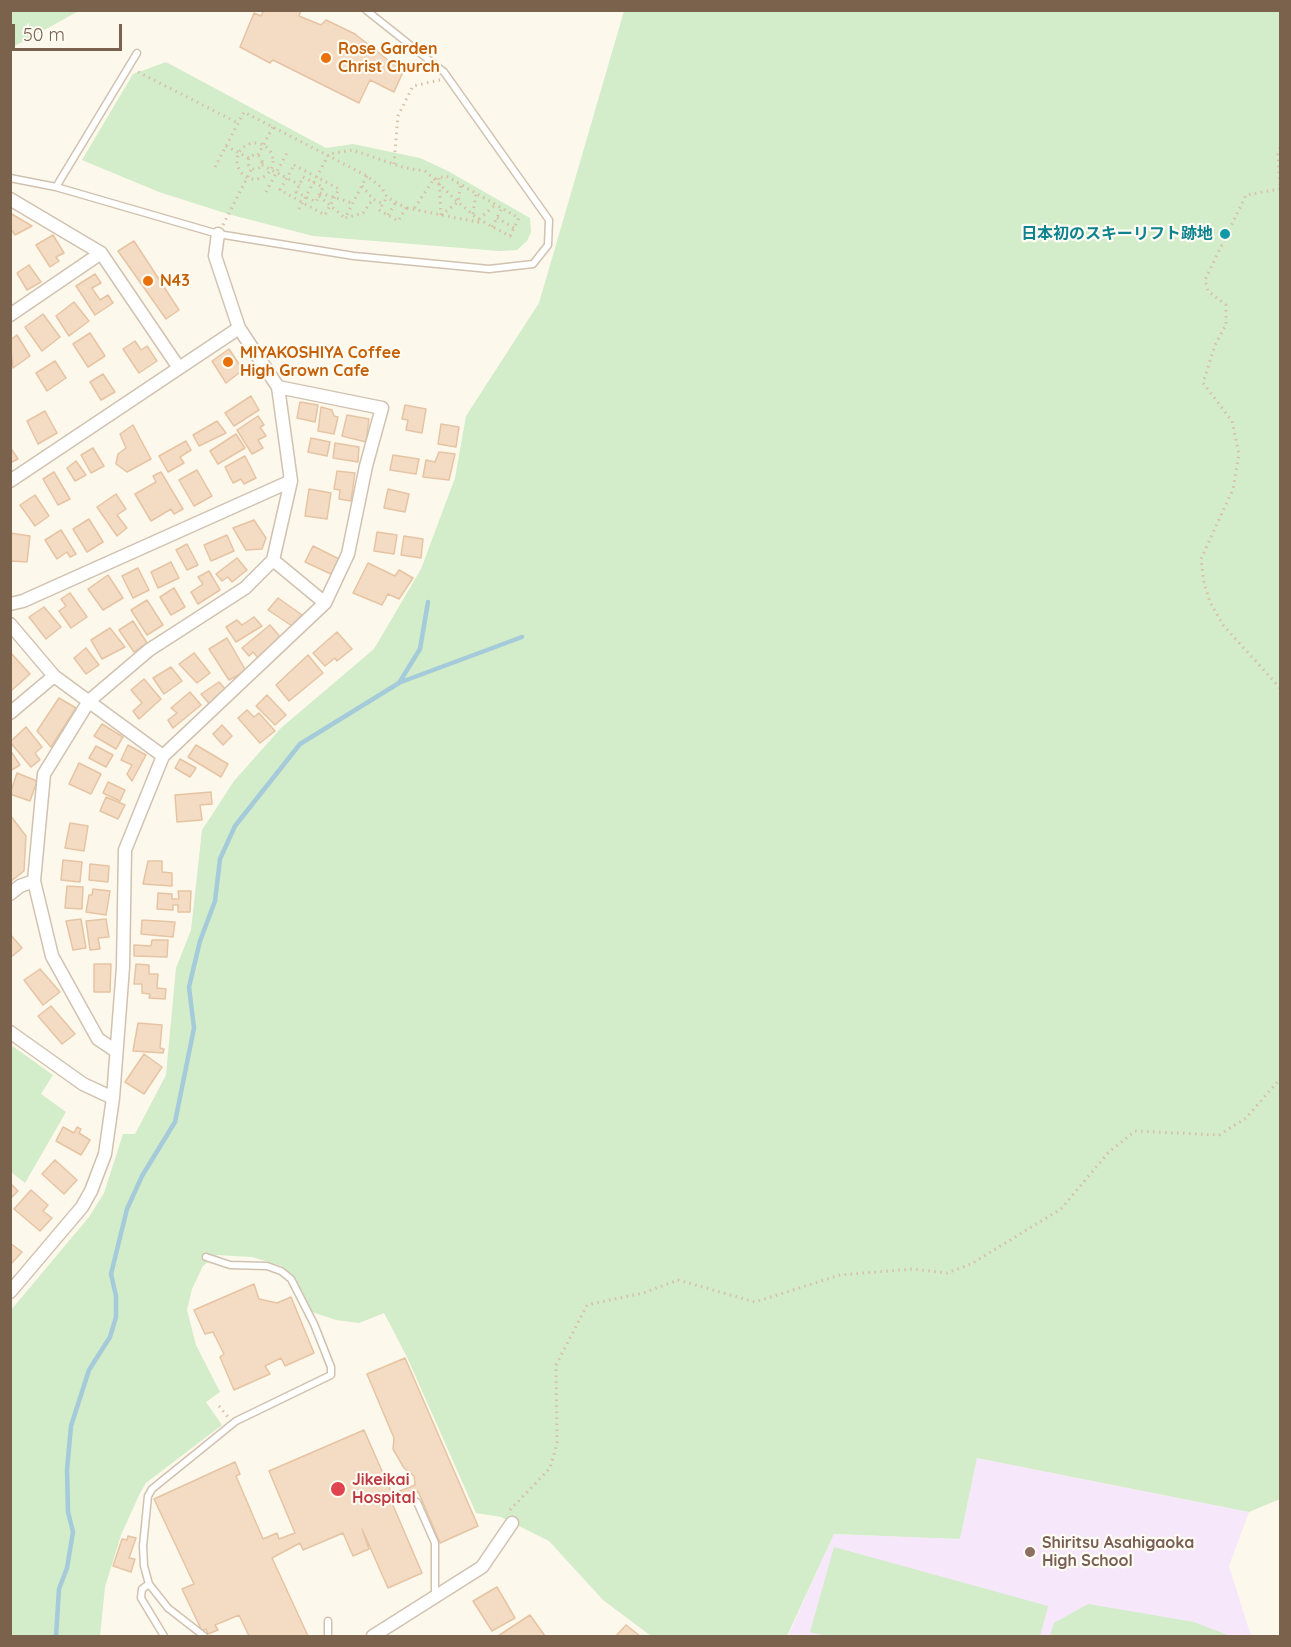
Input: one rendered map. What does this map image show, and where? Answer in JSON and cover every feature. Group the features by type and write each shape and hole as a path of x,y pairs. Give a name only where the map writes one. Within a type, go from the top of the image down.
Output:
{"street":[{"path":"10,199 101,253 179,368"},
{"path":"116,1051 98,1039 52,956 34,880 44,774 89,701 149,650 245,588 273,560 291,481 278,387 239,328 215,256 218,234"},
{"path":"10,315 101,253"},
{"path":"10,481 239,328"},
{"path":"10,1292 70,1223 91,1191 105,1154 113,1098 123,967 125,850 163,756 325,603 348,554 366,466 382,408 278,387"},
{"path":"10,604 23,601 291,481"},
{"path":"273,560 325,603"},
{"path":"10,624 54,676 163,756"},
{"path":"10,713 54,676"},
{"path":"10,894 20,886 34,880"},
{"path":"10,1032 83,1084 113,1098"},
{"path":"373,1636 482,1567 512,1523"}],"lane":[{"path":"10,178 56,187 218,234 354,256 421,263 489,269 533,264 548,245 549,220 448,79 366,10"},
{"path":"56,187 137,52"},
{"path":"204,1636 168,1608 149,1584 144,1566 143,1546 146,1508 152,1489 236,1421 331,1375 331,1366 314,1324 291,1279 281,1270 267,1266 230,1265 206,1257"},
{"path":"417,1502 435,1543 435,1596"},
{"path":"149,1584 142,1589 141,1598 165,1636"},
{"path":"328,1621 328,1636"}],"path":[{"path":"129,67 238,123"},
{"path":"394,164 398,116 413,86 448,79"},
{"path":"215,167 244,112 329,154 367,176 382,188 387,197 406,208 484,224"},
{"path":"226,146 249,158 258,155 273,127"},
{"path":"248,144 263,146 272,158 271,170 262,178 247,177 237,165 239,153 248,144"},
{"path":"1281,148 1278,153 1281,188 1246,195 1205,280 1208,291 1226,305 1226,325 1215,345 1203,383 1232,421 1239,454 1233,489 1201,559 1204,583 1210,602 1223,624 1281,688"},
{"path":"329,154 353,150 394,164 425,171 434,179 458,202 484,224 510,236 519,218 446,176 434,179 413,210"},
{"path":"266,192 287,153"},
{"path":"299,209 329,154"},
{"path":"258,155 262,158 262,165"},
{"path":"249,158 249,166 252,168"},
{"path":"262,165 300,185"},
{"path":"252,168 259,168 262,165"},
{"path":"294,165 339,189 325,215 280,190 287,178 294,165"},
{"path":"218,234 252,168"},
{"path":"345,218 367,176"},
{"path":"303,177 314,182 323,187 316,202 296,192 303,177"},
{"path":"439,178 441,215"},
{"path":"441,215 458,202 461,184"},
{"path":"362,186 373,199 383,204"},
{"path":"473,214 476,193"},
{"path":"320,195 352,203"},
{"path":"320,195 345,218"},
{"path":"387,197 380,210 398,221 406,208"},
{"path":"345,218 363,213 373,199"},
{"path":"388,215 396,202"},
{"path":"478,219 496,204"},
{"path":"492,228 502,208"},
{"path":"497,218 514,228"},
{"path":"512,1523 509,1508 550,1468 557,1444 556,1365 587,1305 643,1293 678,1280 755,1302 849,1274 912,1269 947,1273 971,1264 1061,1209 1108,1153 1135,1131 1219,1135 1246,1118 1281,1079"}],"shaded area":[{"name":"Shiritsu Asahigaoka High School","path":"977,1458 1249,1512 1229,1566 1251,1636 788,1636 834,1534 960,1539"}],"green space":[{"path":"11,10 79,10 79,11 11,48"},
{"path":"624,11 1280,11 1280,1499 1249,1512 977,1458 960,1539 834,1534 787,1636 651,1636 603,1600 549,1541 501,1517 476,1513 407,1357 384,1313 359,1323 336,1320 312,1312 295,1277 282,1266 252,1257 217,1255 203,1266 192,1289 187,1310 196,1345 220,1392 206,1402 222,1425 146,1483 140,1493 121,1535 105,1587 100,1636 11,1636 11,1310 89,1217 104,1193 123,1134 135,1134 166,1075 176,968 191,930 202,830 234,781 281,728 374,649 421,569 455,478 466,416 539,303"},
{"path":"166,62 326,148 353,144 420,158 448,171 530,218 531,232 527,241 517,250 499,251 313,236 228,214 159,192 82,160 133,74"},
{"path":"11,1045 53,1075 41,1094 66,1112 25,1183 11,1172"},
{"path":"834,1547 1048,1606 1040,1636 826,1636 810,1632"},
{"path":"1088,1604 1194,1622 1230,1636 1050,1636 1054,1623"}],"building":[{"path":"264,10 301,10 299,16 321,25 326,20 355,34 403,72 394,92 370,80 359,103 273,60 270,63 240,47 254,13 261,16"},
{"path":"10,213 32,226 15,235 10,228"},
{"path":"53,235 64,253 56,257 59,261 50,267 36,245"},
{"path":"134,241 179,310 166,319 118,251"},
{"path":"29,265 41,282 27,290 17,273"},
{"path":"95,274 101,283 92,288 100,300 108,295 113,303 95,315 76,286"},
{"path":"74,302 89,321 69,336 56,316"},
{"path":"43,314 60,337 42,351 25,327"},
{"path":"90,333 105,356 88,367 73,344"},
{"path":"17,335 30,356 13,368 10,340"},
{"path":"135,341 141,350 147,346 157,361 139,373 123,349"},
{"path":"229,349 243,370 226,383 212,361"},
{"path":"55,361 66,378 47,391 36,373"},
{"path":"103,374 115,392 101,400 90,382"},
{"path":"251,396 259,410 234,426 225,413"},
{"path":"300,402 318,405 315,422 297,418"},
{"path":"405,405 426,409 422,433 406,430 408,420 402,419"},
{"path":"321,407 332,410 334,416 338,417 334,434 318,431"},
{"path":"45,411 57,433 38,444 27,421"},
{"path":"347,415 369,419 366,442 342,436"},
{"path":"258,416 264,425 260,427 266,436 258,440 263,448 252,454 237,430"},
{"path":"217,421 226,433 199,446 193,435"},
{"path":"441,424 459,427 456,447 438,444"},
{"path":"133,425 151,459 127,472 116,464 118,454 126,448 120,434"},
{"path":"236,434 245,448 218,464 210,451"},
{"path":"311,438 330,442 327,456 308,452"},
{"path":"186,441 191,450 180,457 184,463 168,472 159,456"},
{"path":"335,443 359,447 358,462 333,458"},
{"path":"10,447 18,459 10,463"},
{"path":"93,448 104,466 91,473 81,455"},
{"path":"439,452 455,454 449,480 423,477 426,460 435,462"},
{"path":"393,455 419,459 416,474 390,470"},
{"path":"245,456 256,478 244,484 241,479 233,483 225,467"},
{"path":"76,461 86,475 75,481 67,468"},
{"path":"197,470 212,496 194,506 179,480"},
{"path":"337,471 355,473 351,501 339,499 340,490 334,489"},
{"path":"54,472 70,499 58,505 43,479"},
{"path":"161,472 183,509 174,514 171,509 151,521 135,494 156,482 153,476"},
{"path":"309,489 331,493 327,519 305,516"},
{"path":"388,489 409,494 405,512 384,508"},
{"path":"116,494 126,509 117,515 127,528 117,536 97,507"},
{"path":"35,495 49,516 35,526 20,505"},
{"path":"89,519 103,542 87,552 73,529"},
{"path":"254,520 266,538 262,549 246,550 233,528"},
{"path":"61,530 76,554 70,557 67,552 57,559 45,540"},
{"path":"377,532 397,535 394,554 374,551"},
{"path":"10,533 30,536 27,562 11,561 10,563"},
{"path":"227,535 234,551 211,561 204,545"},
{"path":"404,536 423,539 421,558 401,555"},
{"path":"187,544 198,565 187,570 176,550"},
{"path":"313,546 339,559 333,575 305,562"},
{"path":"237,558 247,570 232,582 228,577 222,581 216,574"},
{"path":"171,562 179,578 158,588 151,572"},
{"path":"368,563 395,576 399,570 413,578 399,599 388,594 382,605 353,593"},
{"path":"138,568 149,590 133,598 122,576"},
{"path":"209,571 220,590 198,604 191,592 203,584 198,577"},
{"path":"108,575 123,598 103,610 88,589"},
{"path":"174,588 185,607 171,615 160,597"},
{"path":"70,593 87,617 71,628 59,611 66,606 61,599"},
{"path":"278,598 302,615 292,626 268,610"},
{"path":"147,600 163,625 147,635 131,610"},
{"path":"44,607 61,627 46,639 29,617"},
{"path":"254,617 262,626 236,642 226,627 237,620 242,625"},
{"path":"133,621 147,643 134,652 119,630"},
{"path":"270,625 282,639 259,659 253,652 249,656 242,648"},
{"path":"110,628 125,647 102,659 91,640"},
{"path":"337,632 352,649 337,661 335,658 325,666 313,653"},
{"path":"227,638 246,671 229,680 209,649"},
{"path":"86,648 99,665 86,674 74,658"},
{"path":"10,652 30,674 12,690 10,689"},
{"path":"194,653 210,673 197,683 179,664"},
{"path":"308,655 323,673 289,701 276,685"},
{"path":"171,667 182,681 164,694 153,678"},
{"path":"144,679 161,699 139,719 133,711 142,703 131,690"},
{"path":"219,682 228,692 212,707 201,694"},
{"path":"190,692 201,705 173,728 168,720 177,713 171,708"},
{"path":"267,695 286,715 275,725 256,706"},
{"path":"59,698 76,708 51,747 37,731"},
{"path":"247,710 254,717 259,713 275,731 260,743 238,718"},
{"path":"102,724 123,737 116,749 94,736"},
{"path":"222,725 232,736 223,745 213,734"},
{"path":"26,727 42,747 35,753 40,760 31,767 10,742"},
{"path":"128,745 146,755 132,781 127,774 132,765 121,760"},
{"path":"196,745 228,764 221,777 188,757"},
{"path":"96,746 113,755 106,767 89,758"},
{"path":"10,750 20,765 10,771"},
{"path":"180,759 196,768 190,777 175,768"},
{"path":"79,763 101,774 91,794 69,784"},
{"path":"17,773 37,781 30,801 10,794"},
{"path":"108,782 125,790 120,801 103,793"},
{"path":"211,792 212,804 200,805 202,820 177,822 175,795"},
{"path":"106,797 125,805 118,819 100,811"},
{"path":"10,815 26,836 24,871 10,882"},
{"path":"70,823 88,826 84,851 65,848"},
{"path":"63,860 82,862 80,882 61,880"},
{"path":"148,861 162,861 162,872 172,873 172,886 143,884"},
{"path":"90,864 109,866 108,882 89,880"},
{"path":"67,886 83,887 82,909 65,908"},
{"path":"93,889 110,891 106,915 86,912 89,895 92,895"},
{"path":"178,891 191,891 190,912 178,912 178,905 173,905 173,910 157,909 158,893 172,894 172,899 179,899"},
{"path":"81,919 86,948 73,950 66,921"},
{"path":"106,919 109,937 98,938 100,949 90,950 86,921"},
{"path":"142,920 175,922 173,937 141,934"},
{"path":"10,934 22,948 10,958"},
{"path":"152,940 168,940 167,957 134,956 134,945 151,946"},
{"path":"94,964 111,964 110,992 94,992"},
{"path":"136,964 149,965 149,974 158,974 157,988 166,989 165,999 149,998 150,994 142,993 142,984 134,984"},
{"path":"40,969 60,992 43,1005 24,980"},
{"path":"51,1006 75,1034 62,1044 38,1016"},
{"path":"138,1023 162,1025 160,1048 164,1049 163,1053 133,1051"},
{"path":"144,1054 162,1067 144,1094 125,1082"},
{"path":"63,1127 74,1133 77,1127 81,1129 79,1133 90,1140 81,1155 56,1141"},
{"path":"55,1160 77,1180 64,1194 42,1174"},
{"path":"10,1183 18,1191 10,1199"},
{"path":"31,1190 48,1205 43,1211 52,1218 40,1231 14,1209"},
{"path":"10,1243 22,1252 10,1265"},
{"path":"254,1284 259,1299 277,1303 291,1297 314,1353 285,1366 281,1358 265,1366 270,1374 234,1390 220,1357 224,1354 213,1332 205,1334 194,1310"},
{"path":"405,1358 478,1526 440,1543 418,1491 392,1503 422,1573 388,1588 362,1529 369,1549 353,1556 343,1533 303,1550 300,1543 272,1558 308,1636 249,1636 239,1615 215,1625 218,1630 208,1634 206,1629 202,1631 182,1589 194,1584 154,1499 235,1462 240,1474 236,1476 263,1539 277,1533 279,1539 295,1533 269,1471 364,1430 392,1494 415,1485 414,1476 404,1468 393,1449 394,1438 367,1374"},
{"path":"128,1536 136,1538 129,1558 135,1559 131,1572 113,1566 122,1539 127,1540"},
{"path":"497,1587 515,1618 492,1631 473,1601"},
{"path":"530,1615 545,1636 498,1636"},
{"path":"626,1625 640,1636 616,1636"}],"waterway":[{"path":"56,1636 59,1589 67,1568 73,1532 68,1512 67,1470 71,1426 89,1370 110,1337 116,1317 116,1296 111,1274 127,1209 142,1176 175,1122 194,1028 189,987 200,941 215,901 220,859 235,826 300,744 399,683 420,649 428,602"},
{"path":"401,682 522,637"}],"place":[{"name":"Rose Garden Christ Church","path":"326,58"},
{"name":"日本初のスキーリフト跡地","path":"1225,234"},
{"name":"N43","path":"148,281"},
{"name":"MIYAKOSHIYA Coffee High Grown Cafe","path":"228,362"},
{"name":"Jikeikai Hospital","path":"338,1489"},
{"name":"Shiritsu Asahigaoka High School","path":"1030,1552"}]}
